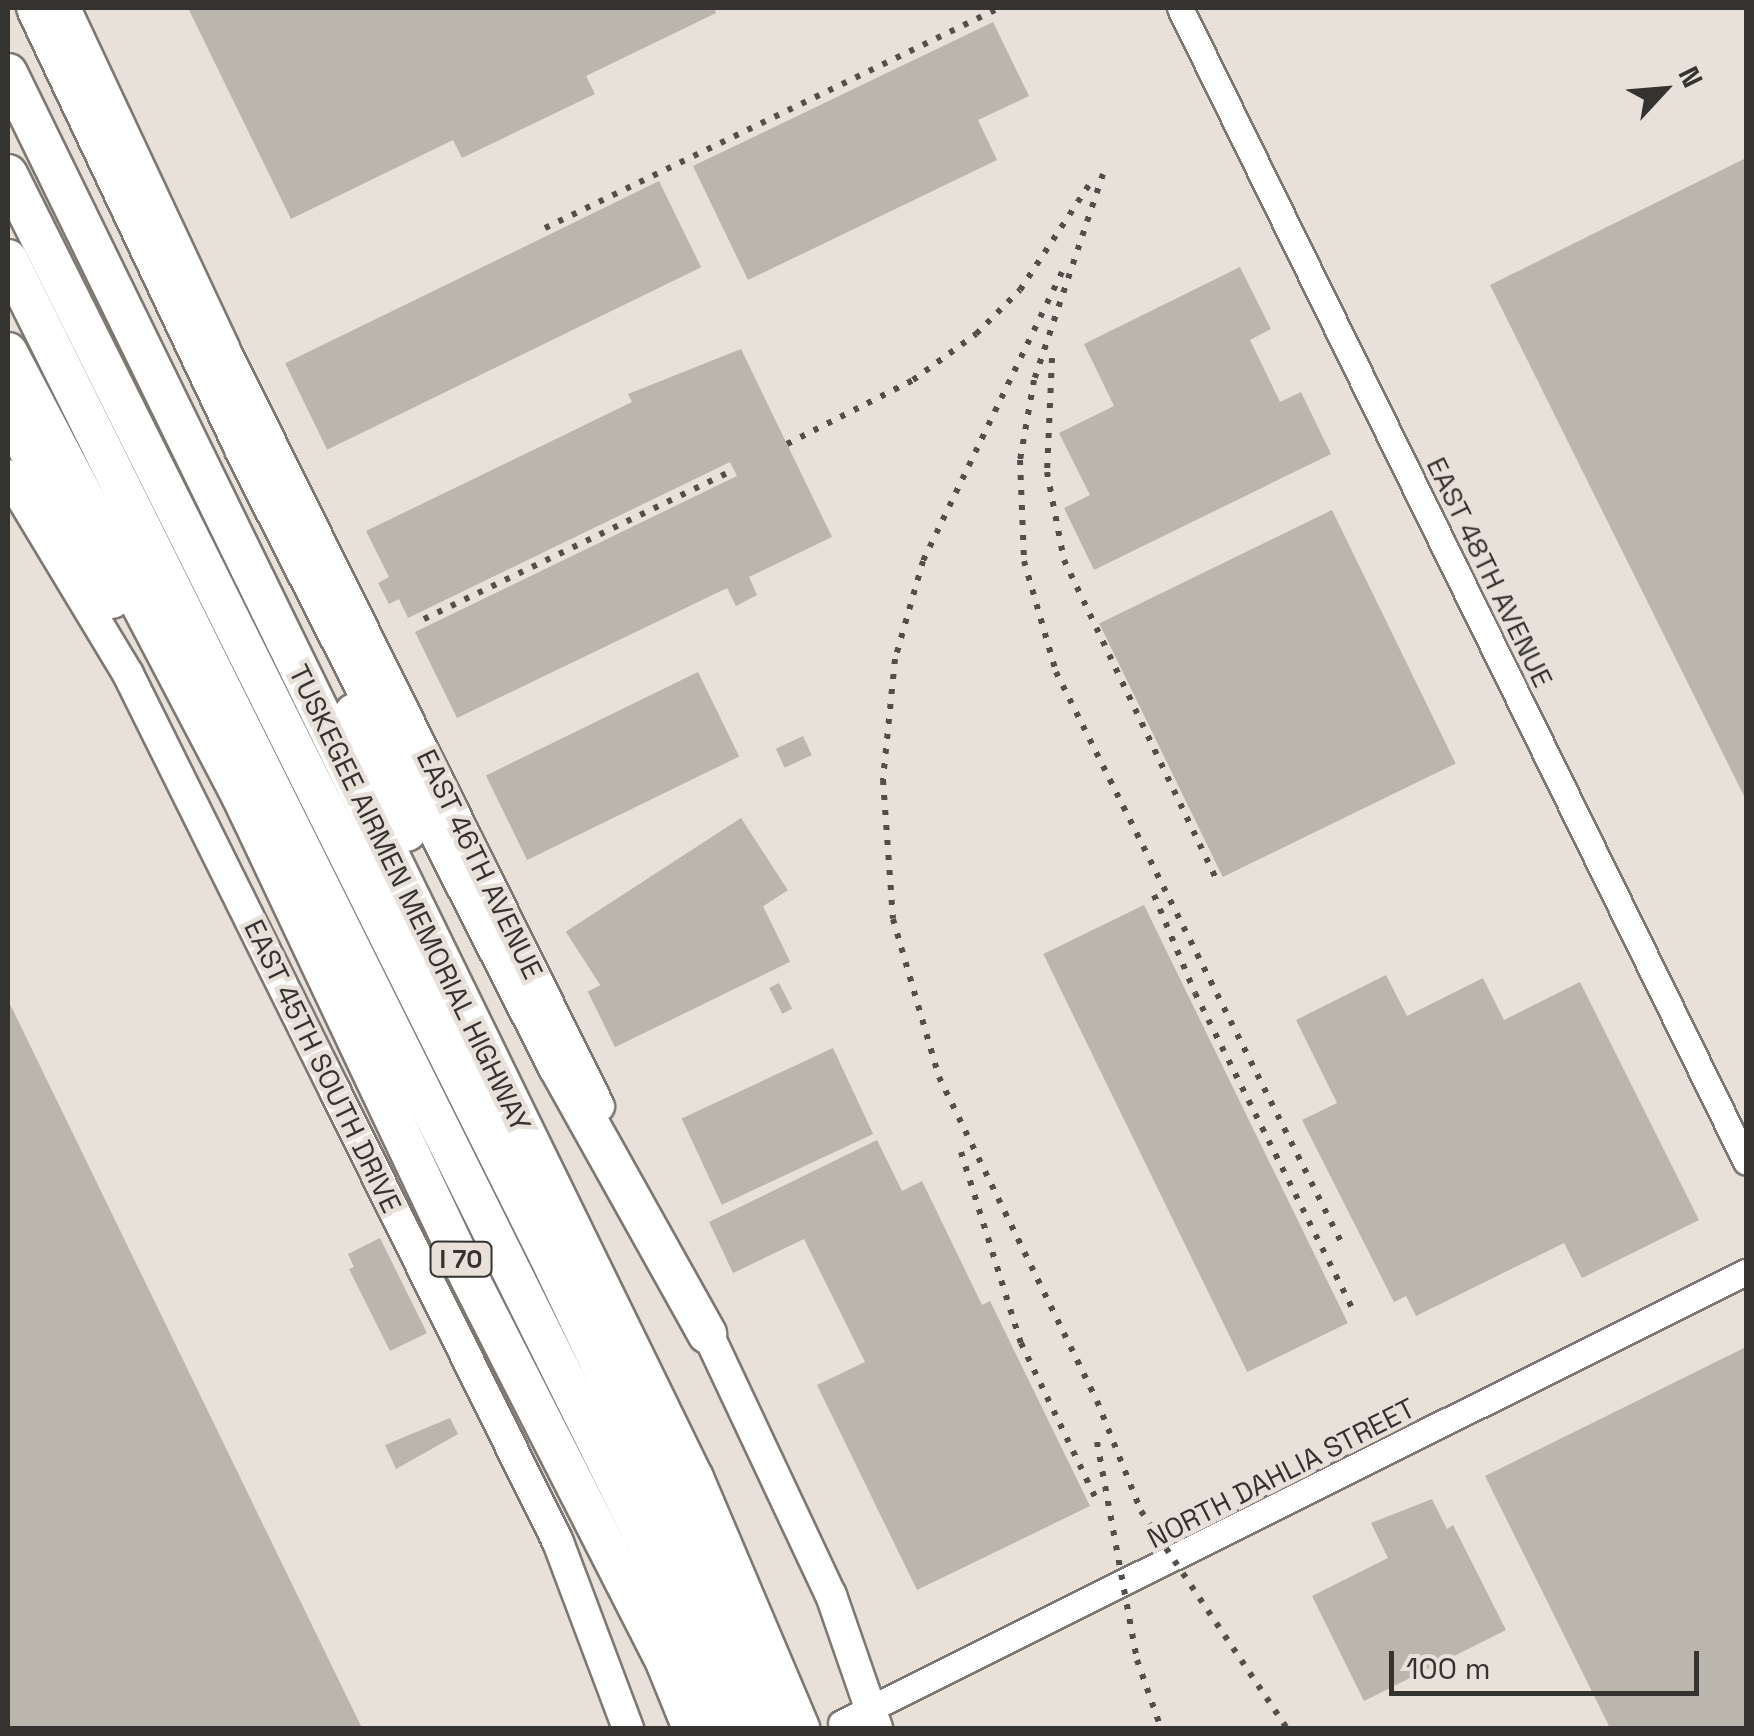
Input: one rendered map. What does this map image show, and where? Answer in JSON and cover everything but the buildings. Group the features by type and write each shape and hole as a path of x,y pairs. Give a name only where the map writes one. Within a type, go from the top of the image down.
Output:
{"highway":[{"path":"36,8 244,449 558,1067 707,1334"},
{"name":"TUSKEGEE AIRMEN MEMORIAL HIGHWAY","path":"8,74 164,404 440,950 726,1544 733,1712"},
{"path":"8,174 548,1255 733,1712"},
{"path":"8,259 733,1712"},
{"name":"TUSKEGEE AIRMEN MEMORIAL HIGHWAY","path":"8,352 241,796 733,1712 800,1728"},
{"path":"8,414 177,715 241,796"},
{"path":"244,449 415,851 440,950"}],"main road":[{"name":"EAST 46TH AVENUE","path":"65,8 138,171 707,1334 836,1608 874,1718"},
{"name":"EAST 45TH SOUTH DRIVE","path":"8,476 110,640 284,987 558,1542 628,1728"}],"street":[{"name":"EAST 48TH AVENUE","path":"1180,8 1746,1162"},
{"name":"NORTH DAHLIA STREET","path":"841,1722 874,1718 1746,1272"}],"railway":[{"path":"545,228 999,8"},
{"path":"1103,174 1034,380 1020,460 1024,561 1056,672 1341,1242"},
{"path":"787,444 913,380 976,334 1020,290 1091,182"},
{"path":"1062,272 923,561 895,659 883,780 893,919 939,1077 1097,1401 1141,1511 1287,1728"},
{"path":"1052,358 1047,472 1064,560 1217,881"},
{"path":"424,619 734,470"},
{"path":"1154,895 1195,993 1355,1314"},
{"path":"961,1152 1021,1343 1095,1497"},
{"path":"1097,1442 1137,1660 1161,1728"}]}
